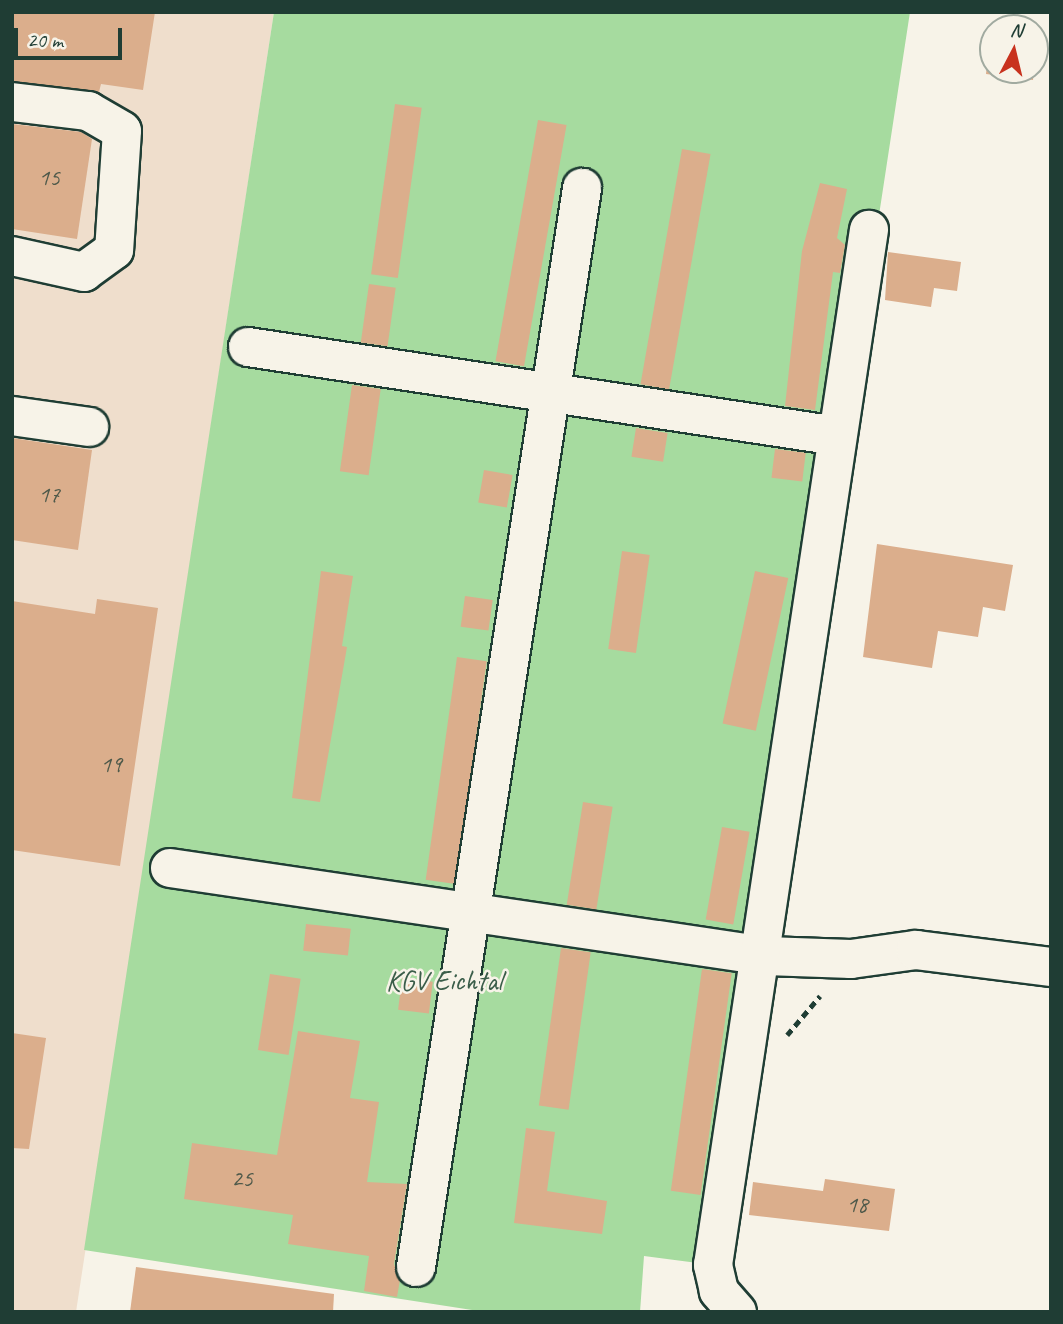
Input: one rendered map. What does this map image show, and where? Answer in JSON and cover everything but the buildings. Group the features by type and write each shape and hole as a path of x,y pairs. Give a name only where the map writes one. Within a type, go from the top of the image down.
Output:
{"lane":[{"path":"12,102 88,111 122,131 114,250 84,272 12,256"},
{"path":"416,1267 553,393 582,188"},
{"path":"728,1301 713,1265 869,230"},
{"path":"248,347 837,436"},
{"path":"12,416 89,428"},
{"path":"170,868 760,955 851,959 916,950 1051,967"}],"shaded area":[{"path":"12,12 274,12 76,1312 12,1312"}],"green space":[{"name":"KGV Eichtal","path":"274,12 910,12 766,956 713,1265 644,1256 640,1312 485,1312 84,1250"}]}
